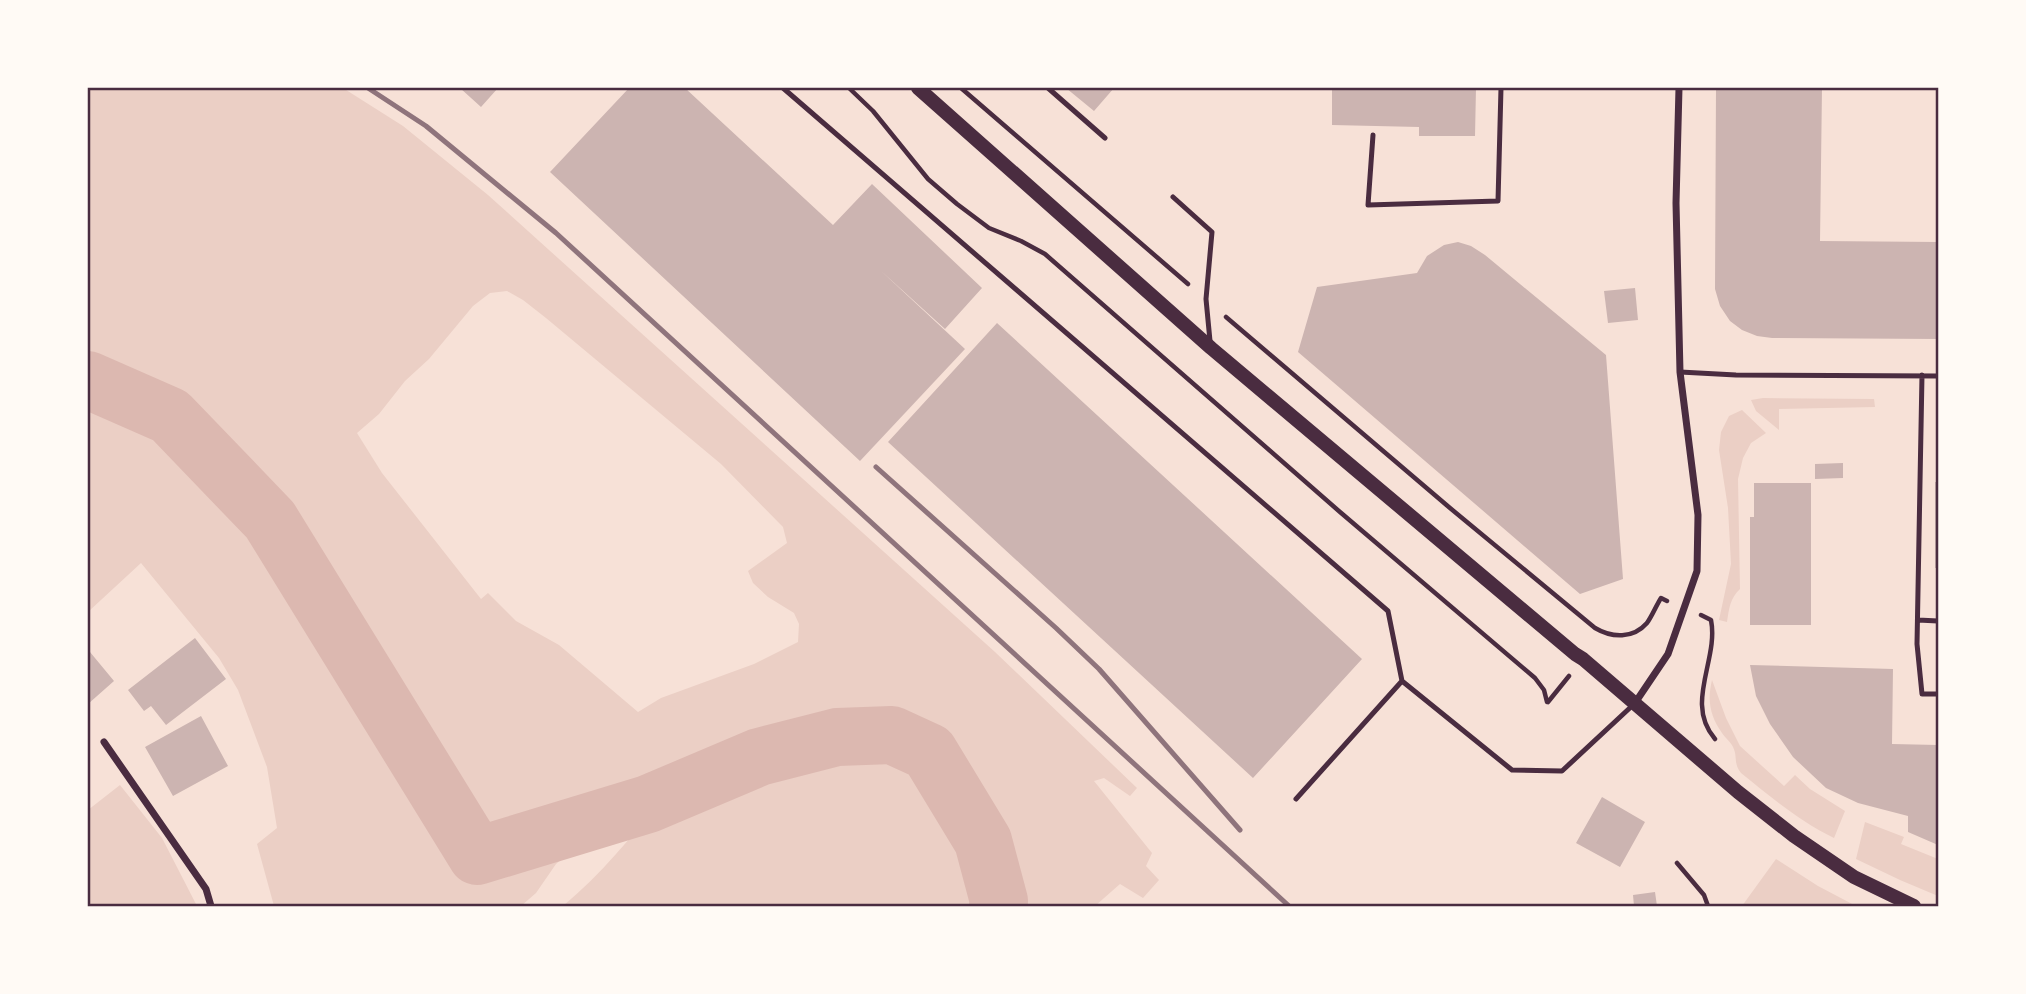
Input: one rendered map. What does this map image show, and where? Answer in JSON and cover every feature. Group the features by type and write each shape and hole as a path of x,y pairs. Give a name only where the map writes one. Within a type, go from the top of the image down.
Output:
{"main road":[{"path":"918,88 1211,348 1738,792 1854,877 1914,906"}],"street":[{"path":"1635,703 1668,654 1697,571 1698,515 1680,372 1676,202 1679,88"},
{"path":"104,742 206,889 211,906"}],"lane":[{"path":"783,88 1388,611 1402,681 1512,770 1562,771 1635,703"},
{"path":"1048,88 1105,138"},
{"path":"1373,135 1368,205 1498,201 1501,88"},
{"path":"1172,197 1212,232 1206,299 1211,348"},
{"path":"1680,372 1736,375 1938,376"},
{"path":"1922,375 1917,644 1922,694 1938,694"},
{"path":"1918,620 1938,621"},
{"path":"1296,799 1402,681"}],"path":[{"path":"849,88 873,111 929,179 989,228 1045,254 1535,678 1544,690 1547,702"},
{"path":"961,88 1174,271"},
{"path":"1229,319 1450,508 1605,635 1625,636 1645,625 1661,598"},
{"path":"1702,713 1702,694 1712,645 1711,620"},
{"path":"1677,863 1704,895 1707,906"}],"shaded area":[{"path":"88,88 343,88 403,126 488,195 995,652 1137,788 1130,796 1104,778 1094,781 1152,853 1146,866 1159,880 1143,898 1120,884 1095,906 1010,906 1013,882 1001,845 978,795 940,742 903,722 890,720 867,721 788,734 639,797 556,864 536,893 521,906 274,906 257,844 277,828 267,767 238,690 219,658 141,563 88,612 88,399 160,433 208,471 242,505 291,541 307,528 279,490 195,418 144,386 88,363","holes":["507,291 523,300 721,464 783,527 787,543 748,571 753,583 768,597 794,613 799,624 798,642 754,664 661,698 638,712 559,645 516,621 488,593 481,599 382,473 357,433 379,414 473,306 490,293"]},
{"path":"1874,399 1875,407 1779,409 1779,430 1756,411 1751,400"},
{"path":"1742,410 1766,433 1751,443 1743,458 1738,479 1740,589 1732,600 1727,622 1719,620 1731,564 1728,508 1719,450 1721,432 1729,416"},
{"path":"1712,680 1740,746 1784,786 1795,775 1810,789 1845,811 1834,838 1797,816 1741,773 1733,747 1712,714"},
{"path":"851,751 900,753 928,770 956,814 977,858 981,906 563,906 597,875 646,823 691,795 744,776"},
{"path":"120,785 162,838 197,906 88,906 88,810"},
{"path":"1865,822 1904,837 1901,844 1938,859 1938,896 1856,859"},
{"path":"1776,859 1818,886 1856,906 1742,906"}],"building":[{"path":"460,88 498,88 481,107"},
{"path":"629,88 685,88 833,225 872,184 982,288 945,329 880,270 965,349 860,461 550,172"},
{"path":"1066,88 1114,88 1094,111"},
{"path":"1332,88 1476,88 1475,136 1419,136 1419,127 1332,125"},
{"path":"1716,88 1822,88 1820,241 1938,242 1938,339 1772,338 1742,330 1730,321 1720,306 1715,289"},
{"path":"1458,242 1485,255 1606,355 1623,579 1580,594 1298,352 1317,287 1417,273 1427,256 1444,245"},
{"path":"1635,288 1638,320 1608,323 1604,291"},
{"path":"997,323 1362,659 1253,778 888,442"},
{"path":"1843,463 1843,478 1815,479 1815,464"},
{"path":"1935,482 1938,482 1938,568 1935,568"},
{"path":"1754,483 1811,483 1811,625 1750,625 1750,517 1754,517"},
{"path":"195,638 226,679 166,725 151,706 144,711 128,690"},
{"path":"90,652 114,681 88,704 88,654"},
{"path":"1750,665 1893,669 1892,744 1938,745 1938,845 1908,832 1908,816 1858,803 1826,788 1793,757 1770,724 1756,696"},
{"path":"201,716 228,766 173,796 145,747"},
{"path":"1602,797 1645,822 1620,867 1576,843"},
{"path":"1655,892 1657,906 1634,906 1633,895"}],"waterway":[{"path":"88,380 170,416 270,520 477,856 648,804 759,757 837,737 892,735 929,752 983,841 998,906"}],"railway":[{"path":"368,88 426,126 556,233 1289,906"},
{"path":"876,467 1099,669 1240,830"}]}
